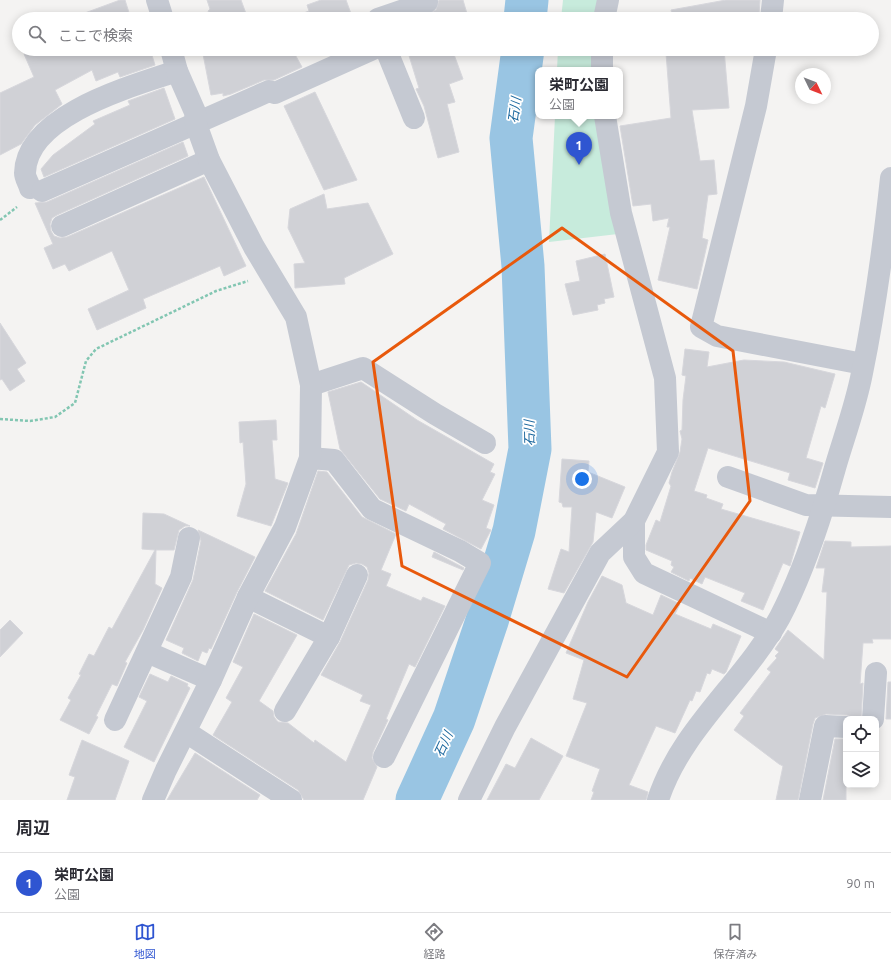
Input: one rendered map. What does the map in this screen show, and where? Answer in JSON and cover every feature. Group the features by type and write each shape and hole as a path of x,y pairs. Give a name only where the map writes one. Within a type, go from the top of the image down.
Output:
{"street":[{"path":"157,0 161,12"},
{"path":"605,12 608,0"},
{"path":"772,12 773,0"},
{"path":"398,12 427,2"},
{"path":"153,800 166,770 211,680 248,597 285,527 310,458 311,386 296,317 209,160 196,124 195,112 176,71 173,56"},
{"path":"176,71 98,98 49,128 34,143 25,174 36,190 196,124 269,90 275,93 357,56"},
{"path":"389,56 414,118"},
{"path":"602,56 602,67"},
{"path":"765,56 756,106 701,327 717,336 863,364"},
{"path":"469,800 505,727 600,553 634,521 668,452 665,378 621,213 605,119"},
{"path":"62,226 209,160"},
{"path":"658,800 662,787 686,741 739,678 771,633 790,597 825,504 862,372 882,255 891,178"},
{"path":"311,386 363,368 484,443"},
{"path":"310,458 334,460 372,509 460,551 480,563 384,757"},
{"path":"728,477 806,505 825,504 891,507"},
{"path":"634,521 634,557 644,573 771,633"},
{"path":"115,720 181,576 190,538"},
{"path":"285,711 329,637 357,575"},
{"path":"248,597 329,637"},
{"path":"146,652 211,680"},
{"path":"873,716 876,673"},
{"path":"810,800 825,726 843,727"},
{"path":"186,732 291,800"}],"path":[{"path":"0,419 30,421 55,417 75,403 86,361 96,349 216,291 271,274"}],"highlighted area":[{"path":"562,228 733,351 750,501 627,677 402,566 373,362"}],"green space":[{"path":"563,0 601,0 598,12 562,12"},
{"path":"558,56 595,56 595,67 557,67"},
{"path":"555,119 599,119 618,234 549,242"}],"building":[{"path":"120,0 125,0 129,12 88,12"},
{"path":"207,0 241,0 245,12 208,12 210,9"},
{"path":"321,0 346,0 350,12 306,12 309,11 307,5"},
{"path":"439,0 463,0 467,12 432,12 436,10"},
{"path":"726,0 760,0 759,12 671,12 671,10"},
{"path":"25,56 152,56 155,65 120,77 118,72 96,81 92,70 55,90 62,104 35,125 21,144 0,155 0,93 34,77"},
{"path":"203,56 296,56 302,67 274,80 264,80 231,94 223,96 223,93 211,95"},
{"path":"409,56 455,56 463,79 449,84 455,102 447,104 459,152 438,158 424,106 416,89 419,88"},
{"path":"666,56 725,56 729,108 692,110 700,161 714,160 717,194 708,195 702,238 708,240 697,289 658,280 670,227 667,227 669,218 653,221 651,204 633,206 620,126 671,118"},
{"path":"164,88 175,119 44,177 41,169 53,155 95,124 93,121 130,105 128,101"},
{"path":"315,92 357,180 324,190 284,106"},
{"path":"183,142 188,156 57,215 52,218 50,224 51,231 54,236 60,238 67,237 204,177 246,266 224,276 220,266 143,299 146,308 97,330 88,309 129,290 112,251 69,271 65,264 53,269 44,248 53,244 35,203 47,202"},
{"path":"324,194 327,209 368,203 393,254 344,278 345,284 295,288 294,264 305,263 288,228 290,209"},
{"path":"605,254 614,297 604,299 605,303 597,305 598,310 573,315 565,284 580,281 576,261"},
{"path":"0,323 26,363 17,369 25,381 10,391 2,379 0,380"},
{"path":"685,349 709,352 707,367 744,360 784,362 835,374 825,408 821,406 806,458 823,463 815,488 788,480 790,473 708,448 694,491 707,495 706,498 723,504 721,509 800,532 790,566 783,563 763,610 741,601 745,593 705,577 702,584 690,578 689,581 671,572 674,567 671,565 672,561 646,550 646,545 656,520 660,522 671,486 669,483 672,472 680,452 682,439 680,431 682,430 683,400 686,376 682,375"},
{"path":"361,382 417,420 494,464 490,472 495,474 482,500 494,505 486,528 491,530 481,549 443,529 446,524 409,504 406,511 380,499 340,449 328,392"},
{"path":"276,420 277,440 272,440 275,479 288,483 271,526 237,516 246,484 243,442 240,443 239,422"},
{"path":"562,459 589,461 588,472 625,487 612,518 596,512 593,542 564,593 548,589 561,549 569,552 572,507 563,507 562,503 559,502"},
{"path":"318,471 327,472 362,517 396,534 381,570 391,574 386,586 421,601 423,597 445,606 415,667 409,664 386,719 388,720 373,752 372,758 377,767 363,800 304,800 298,790 213,735 232,702 226,698 243,667 233,662 254,614 297,635 259,701 273,711 274,717 278,722 288,723 314,743 315,740 346,762 371,705 360,701 363,695 321,675 340,642 368,580 369,573 367,567 356,563 349,565 323,620 265,591 296,534"},
{"path":"143,513 164,514 190,526 185,526 179,530 174,550 156,550 155,584 162,588 143,630 125,662 127,663 117,686 112,684 89,734 60,720 71,700 68,698 81,675 79,674 89,654 94,656 109,627 112,629 155,550 142,549"},
{"path":"198,530 255,557 211,649 209,648 207,653 202,651 198,661 182,653 184,648 166,640 193,580 201,541"},
{"path":"825,541 851,542 851,547 891,546 891,639 872,639 873,643 863,643 860,684 863,683 861,716 826,714 815,718 798,800 776,800 783,766 734,730 744,716 740,713 771,672 767,669 777,658 775,656 779,652 775,649 788,630 824,660 827,592 822,592 825,568 816,568"},
{"path":"434,552 464,568 463,570 432,557"},
{"path":"602,576 622,585 626,603 653,615 661,595 680,604 675,614 711,629 713,624 741,636 726,672 724,674 712,669 710,674 707,673 700,692 696,691 692,701 690,700 675,733 656,726 629,785 648,792 646,800 591,800 594,792 592,791 600,769 566,756 587,703 573,699 584,660 566,653 588,602"},
{"path":"10,620 23,633 0,657 0,630"},
{"path":"150,674 168,682 171,676 188,684 187,686 190,688 154,762 124,747 147,701 139,697"},
{"path":"888,682 891,682 891,719 886,719"},
{"path":"531,738 563,756 539,800 487,800 506,764 515,768"},
{"path":"835,739 843,739 843,788 846,788 846,800 823,800"},
{"path":"82,740 129,761 115,800 67,800 75,777 69,775"},
{"path":"195,753 260,795 257,800 167,800"}],"waterway":[{"name":"石川","path":"526,12 527,0"},
{"name":"石川","path":"417,800 454,719 487,621 514,531 530,449 523,266 511,138 522,56"}],"place":[{"name":"栄町公園","path":"579,165"}]}
